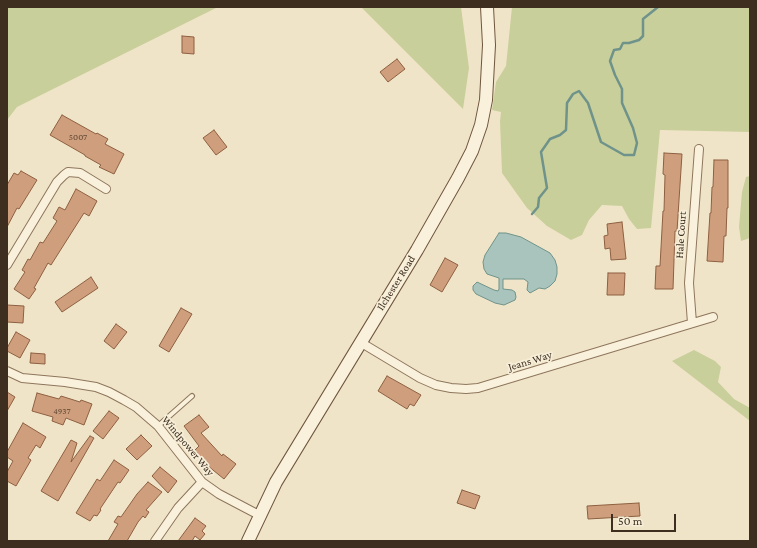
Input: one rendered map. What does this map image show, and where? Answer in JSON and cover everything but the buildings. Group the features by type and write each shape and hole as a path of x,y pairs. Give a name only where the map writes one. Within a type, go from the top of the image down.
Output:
{"street":[{"name":"Ilchester Road","path":"248,541 259,515 276,482 417,250 472,151 481,125 486,100 489,45 487,7"},
{"name":"Hale Court","path":"692,323 688,283 699,149"},
{"path":"7,265 57,182 64,175 68,172 80,173 106,189"},
{"name":"Jeans Way","path":"360,342 420,378 436,385 466,389 478,388 713,317"},
{"name":"Windpower Way","path":"7,371 22,378 71,382 96,387 136,407 158,426 202,482 219,494 259,515"},
{"path":"155,541 178,508 202,482"}],"lane":[{"path":"158,426 192,396"}],"green space":[{"path":"7,7 218,7 17,107 7,120"},
{"path":"361,7 461,7 469,68 463,109"},
{"path":"512,7 750,7 750,132 660,130 651,228 637,229 629,219 622,206 602,205 589,220 582,235 571,240 547,226 527,208 502,173 501,112 492,110 496,82 506,66"},
{"path":"750,176 750,238 741,241 739,227 742,192 746,177"},
{"path":"694,350 715,361 721,367 718,382 734,399 750,408 750,421 672,361"}],"water":[{"path":"499,233 506,233 521,237 550,253 555,260 557,267 555,281 545,289 539,288 530,293 527,290 528,282 524,279 503,279 503,289 512,290 515,292 516,297 515,300 504,305 495,303 476,294 473,290 473,286 477,282 494,290 498,291 499,289 499,278 487,274 484,269 483,262 485,255"}],"waterway":[{"path":"532,214 538,207 539,198 547,188 541,152 550,139 560,135 566,130 567,103 573,94 579,91 588,103 601,142 624,155 634,155 637,143 633,128 622,103 622,89 610,61 614,50 620,49 623,43 639,40 643,36 643,19 658,7"}]}
